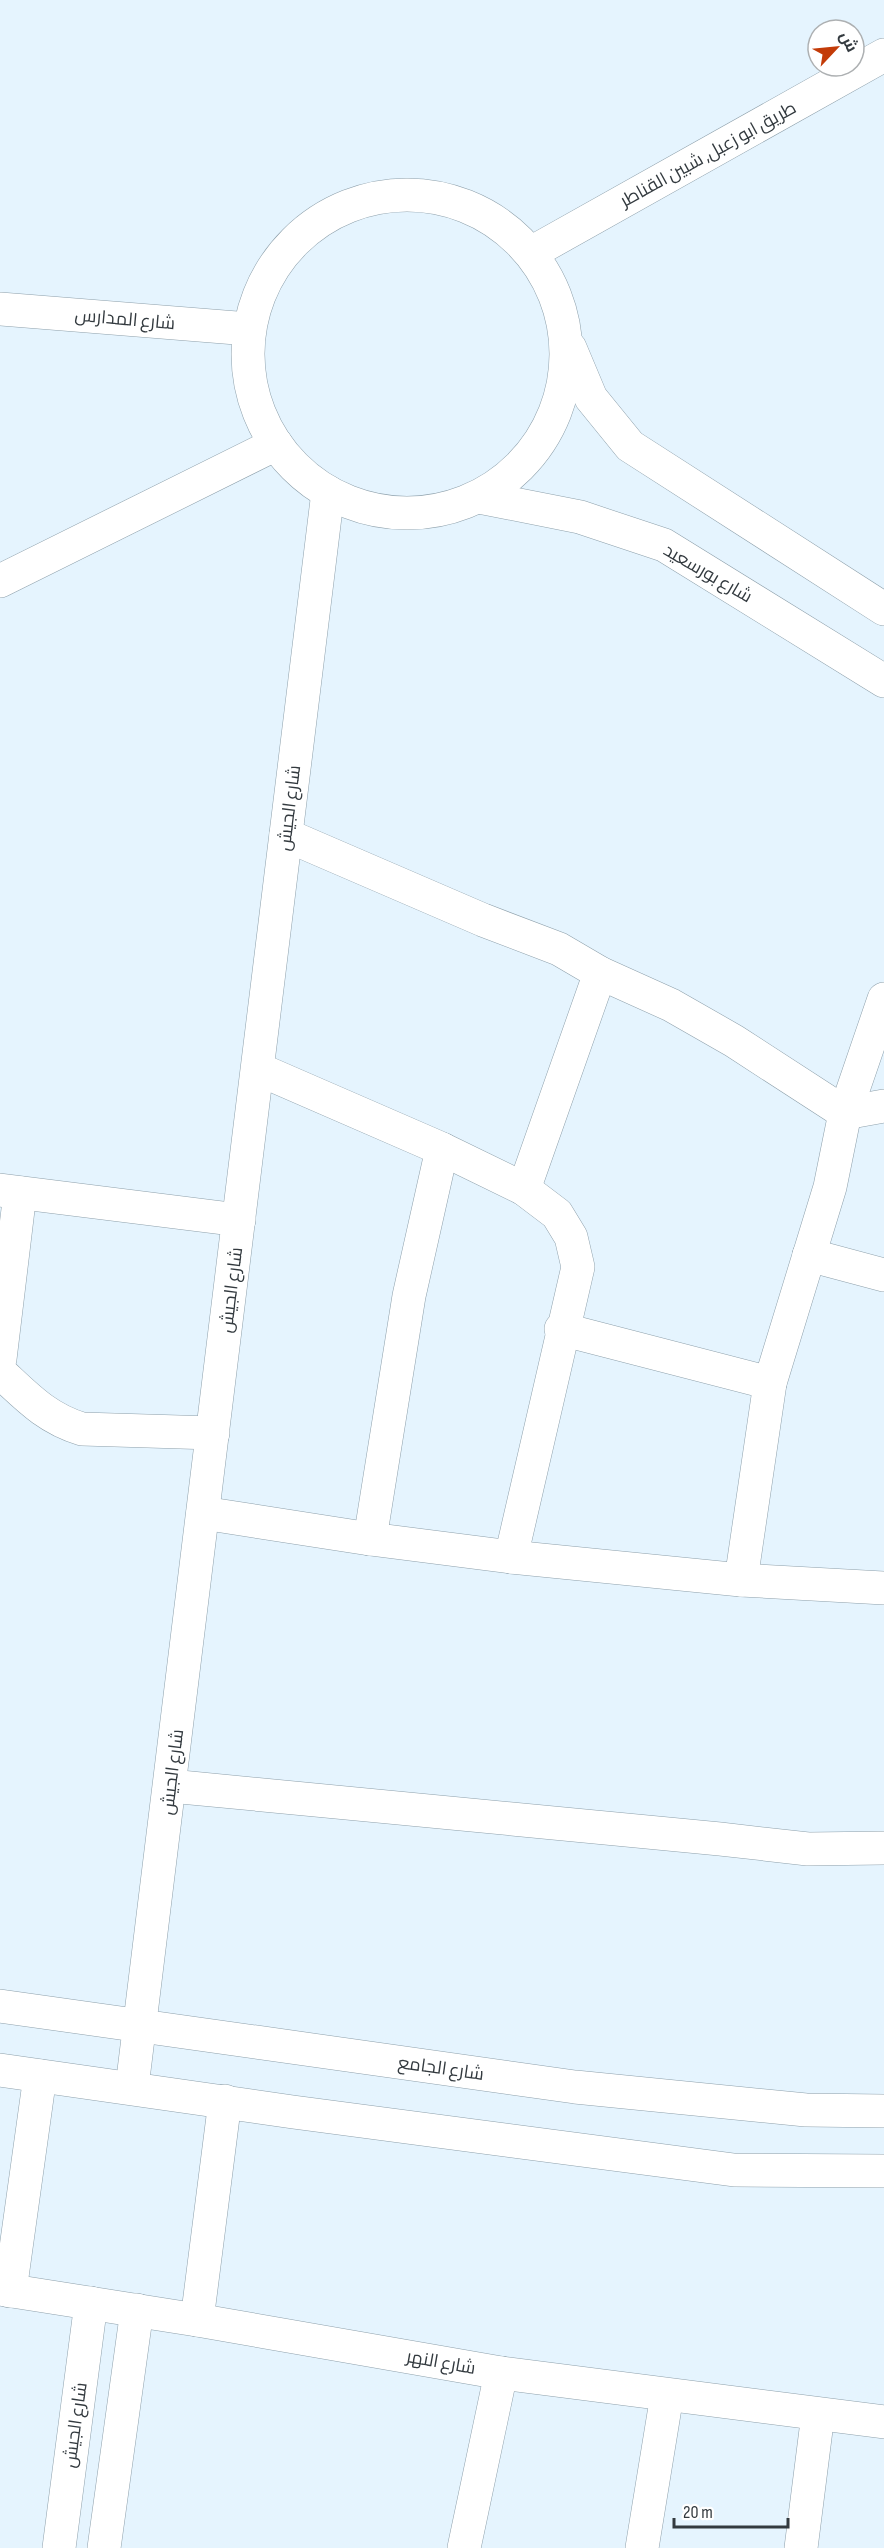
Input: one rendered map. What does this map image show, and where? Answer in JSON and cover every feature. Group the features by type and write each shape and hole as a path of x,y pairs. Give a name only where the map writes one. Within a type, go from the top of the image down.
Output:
{"street":[{"name":"طريق ابو زعبل, شبين القناطر","path":"531,253 884,55"},
{"path":"567,342 563,389 555,416 537,449 511,476 480,497 444,510 407,514 369,509 328,492 301,473 276,444 257,408 248,369 249,329 265,279 297,237 340,207 392,194 444,197 492,218 531,253 556,295 567,342 591,398 630,446 884,609"},
{"name":"شارع المدارس","path":"0,309 249,329"},
{"path":"0,581 276,444"},
{"name":"شارع الجيش","path":"132,2087 328,492"},
{"name":"شارع بورسعيد","path":"480,497 580,517 664,546 884,681"},
{"path":"286,835 483,920 560,949 600,973 671,1005 698,1020 845,1113 884,1106"},
{"path":"524,1189 600,973"},
{"path":"741,1580 770,1383 830,1187 845,1113 884,999"},
{"path":"258,1069 442,1149 524,1189 557,1214 571,1237 578,1267 561,1329 511,1557"},
{"path":"370,1539 409,1296 442,1149"},
{"path":"0,1359 10,1192 239,1220"},
{"path":"809,1255 884,1275"},
{"path":"561,1329 770,1383"},
{"path":"0,1372 46,1414 82,1429 213,1433"},
{"path":"203,1513 370,1539 511,1557 741,1580 884,1588"},
{"path":"170,1786 720,1839 808,1850 884,1848"},
{"name":"شارع الجامع","path":"0,2006 575,2087 807,2110 884,2110"},
{"path":"0,2070 132,2087 292,2112 734,2170 884,2171"},
{"path":"5,2290 40,2076"},
{"path":"197,2320 225,2101"},
{"name":"شارع النهر","path":"5,2290 197,2320 501,2373 884,2422"},
{"name":"شارع الجيش","path":"58,2548 91,2303"},
{"path":"104,2548 137,2310"},
{"path":"464,2548 501,2373"},
{"path":"642,2548 668,2395"},
{"path":"801,2548 818,2414"}]}
